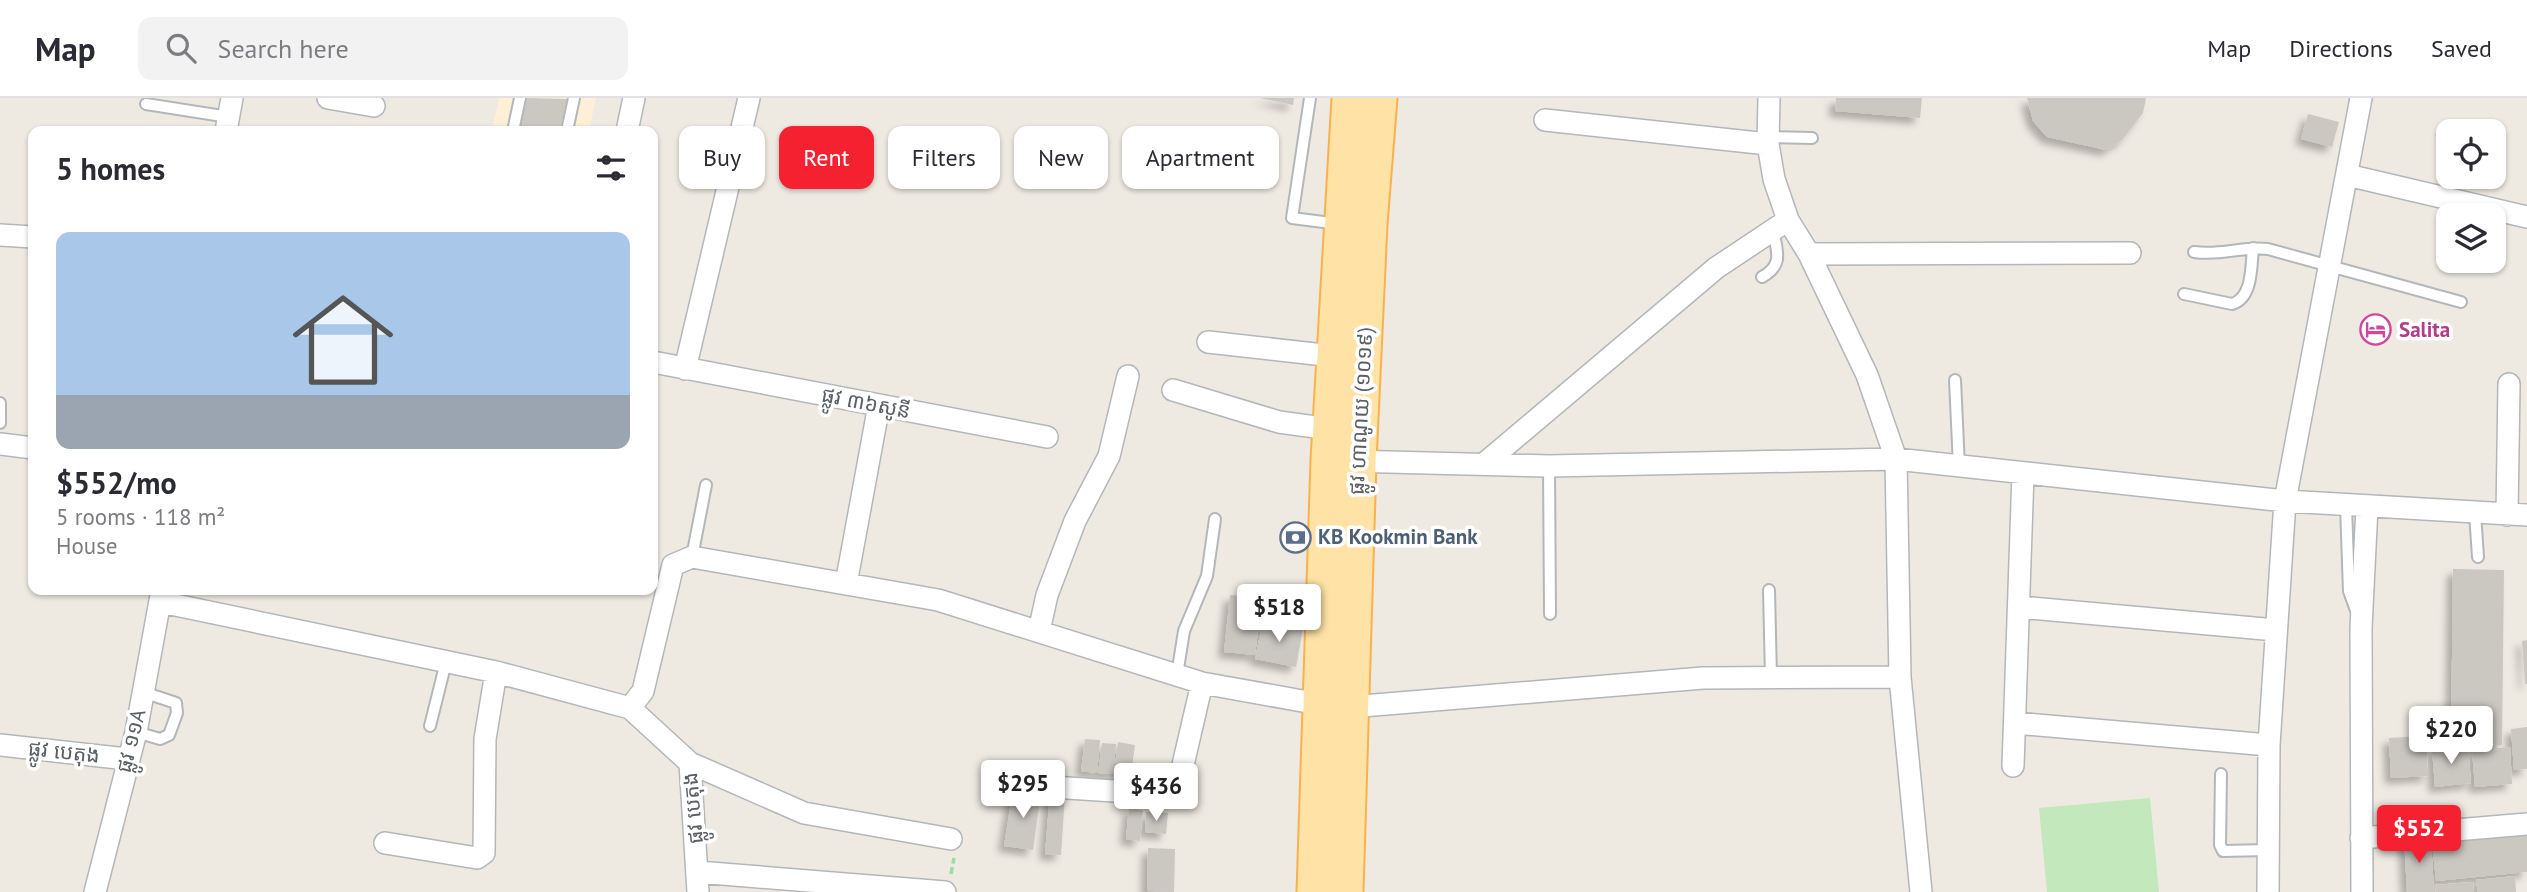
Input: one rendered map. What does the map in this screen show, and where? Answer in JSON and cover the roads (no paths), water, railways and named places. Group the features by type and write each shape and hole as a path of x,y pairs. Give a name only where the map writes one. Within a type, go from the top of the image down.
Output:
{"main road":[{"name":"ផ្លូវ ហាណូយ (១០១៩)","path":"1346,892 1334,705 1339,450 1333,356 1349,98"},
{"name":"ផ្លូវ ហាណូយ (១០១៩)","path":"1339,450 1370,224 1380,98"},
{"name":"ផ្លូវ ហាណូយ (១០១៩)","path":"1314,892 1334,705"}],"street":[{"path":"328,98 374,106"},
{"path":"628,126 634,98"},
{"path":"685,369 749,98"},
{"path":"1769,98 1768,141 1780,225 1809,254 1867,375 1896,459 1900,677 1921,892"},
{"path":"2268,892 2269,745 2286,501 2361,98"},
{"path":"1545,120 1768,141"},
{"path":"2347,175 2527,217"},
{"path":"1484,464 1716,268 1780,225"},
{"path":"0,235 28,237"},
{"path":"1809,254 2130,253"},
{"path":"1208,342 1333,356"},
{"name":"ផ្លូវ ៣៦សូនី","path":"658,363 1047,437"},
{"path":"1039,631 1047,595 1075,521 1109,456 1128,376"},
{"path":"1173,390 1279,422 1339,450 1484,464 1549,466 1896,459 2286,501 2517,515 2509,384"},
{"path":"846,584 879,405"},
{"path":"0,444 28,447"},
{"path":"2013,766 2023,473"},
{"path":"2362,892 2361,628 2367,507"},
{"path":"162,596 496,672 631,708 643,691 673,565 692,557 938,600 1202,683 1334,705 1703,678 1900,677"},
{"name":"ផ្លូវ ១១A","path":"95,892 136,732 162,596"},
{"path":"2019,607 2276,629"},
{"path":"385,843 477,858 484,853 485,739 496,672"},
{"path":"1021,785 1175,795 1202,683"},
{"name":"ផ្លូវ បេតុង","path":"631,708 690,763 698,882"},
{"path":"2015,723 2269,745"},
{"name":"ផ្លូវ បេតុង","path":"0,745 127,759"},
{"path":"690,763 804,813 951,839"},
{"path":"2361,838 2527,824"},
{"path":"698,882 945,892"}],"lane":[{"path":"514,126 520,98"},
{"path":"568,126 574,98"},
{"path":"1310,98 1292,218 1340,225"},
{"path":"146,104 229,116"},
{"path":"1768,141 1812,138"},
{"path":"1762,276 1775,270 1779,262 1780,225"},
{"path":"2184,294 2232,304 2240,302 2246,295 2253,248"},
{"path":"2194,252 2228,254 2253,248 2330,265 2461,302"},
{"path":"1955,380 1959,467"},
{"path":"0,404 0,423"},
{"path":"1549,466 1550,614"},
{"path":"692,557 706,485"},
{"path":"2346,506 2349,591 2361,628"},
{"path":"2474,513 2478,557"},
{"path":"1177,675 1184,631 1208,576 1215,519"},
{"path":"1769,590 1771,678"},
{"path":"430,726 446,662"},
{"path":"136,732 160,739 169,735 177,713 176,703 143,692"},
{"path":"2221,774 2220,845 2223,851 2268,850"}],"place":[{"name":"Salita","path":"2376,330"},
{"name":"KB Kookmin Bank","path":"1295,537"}]}
